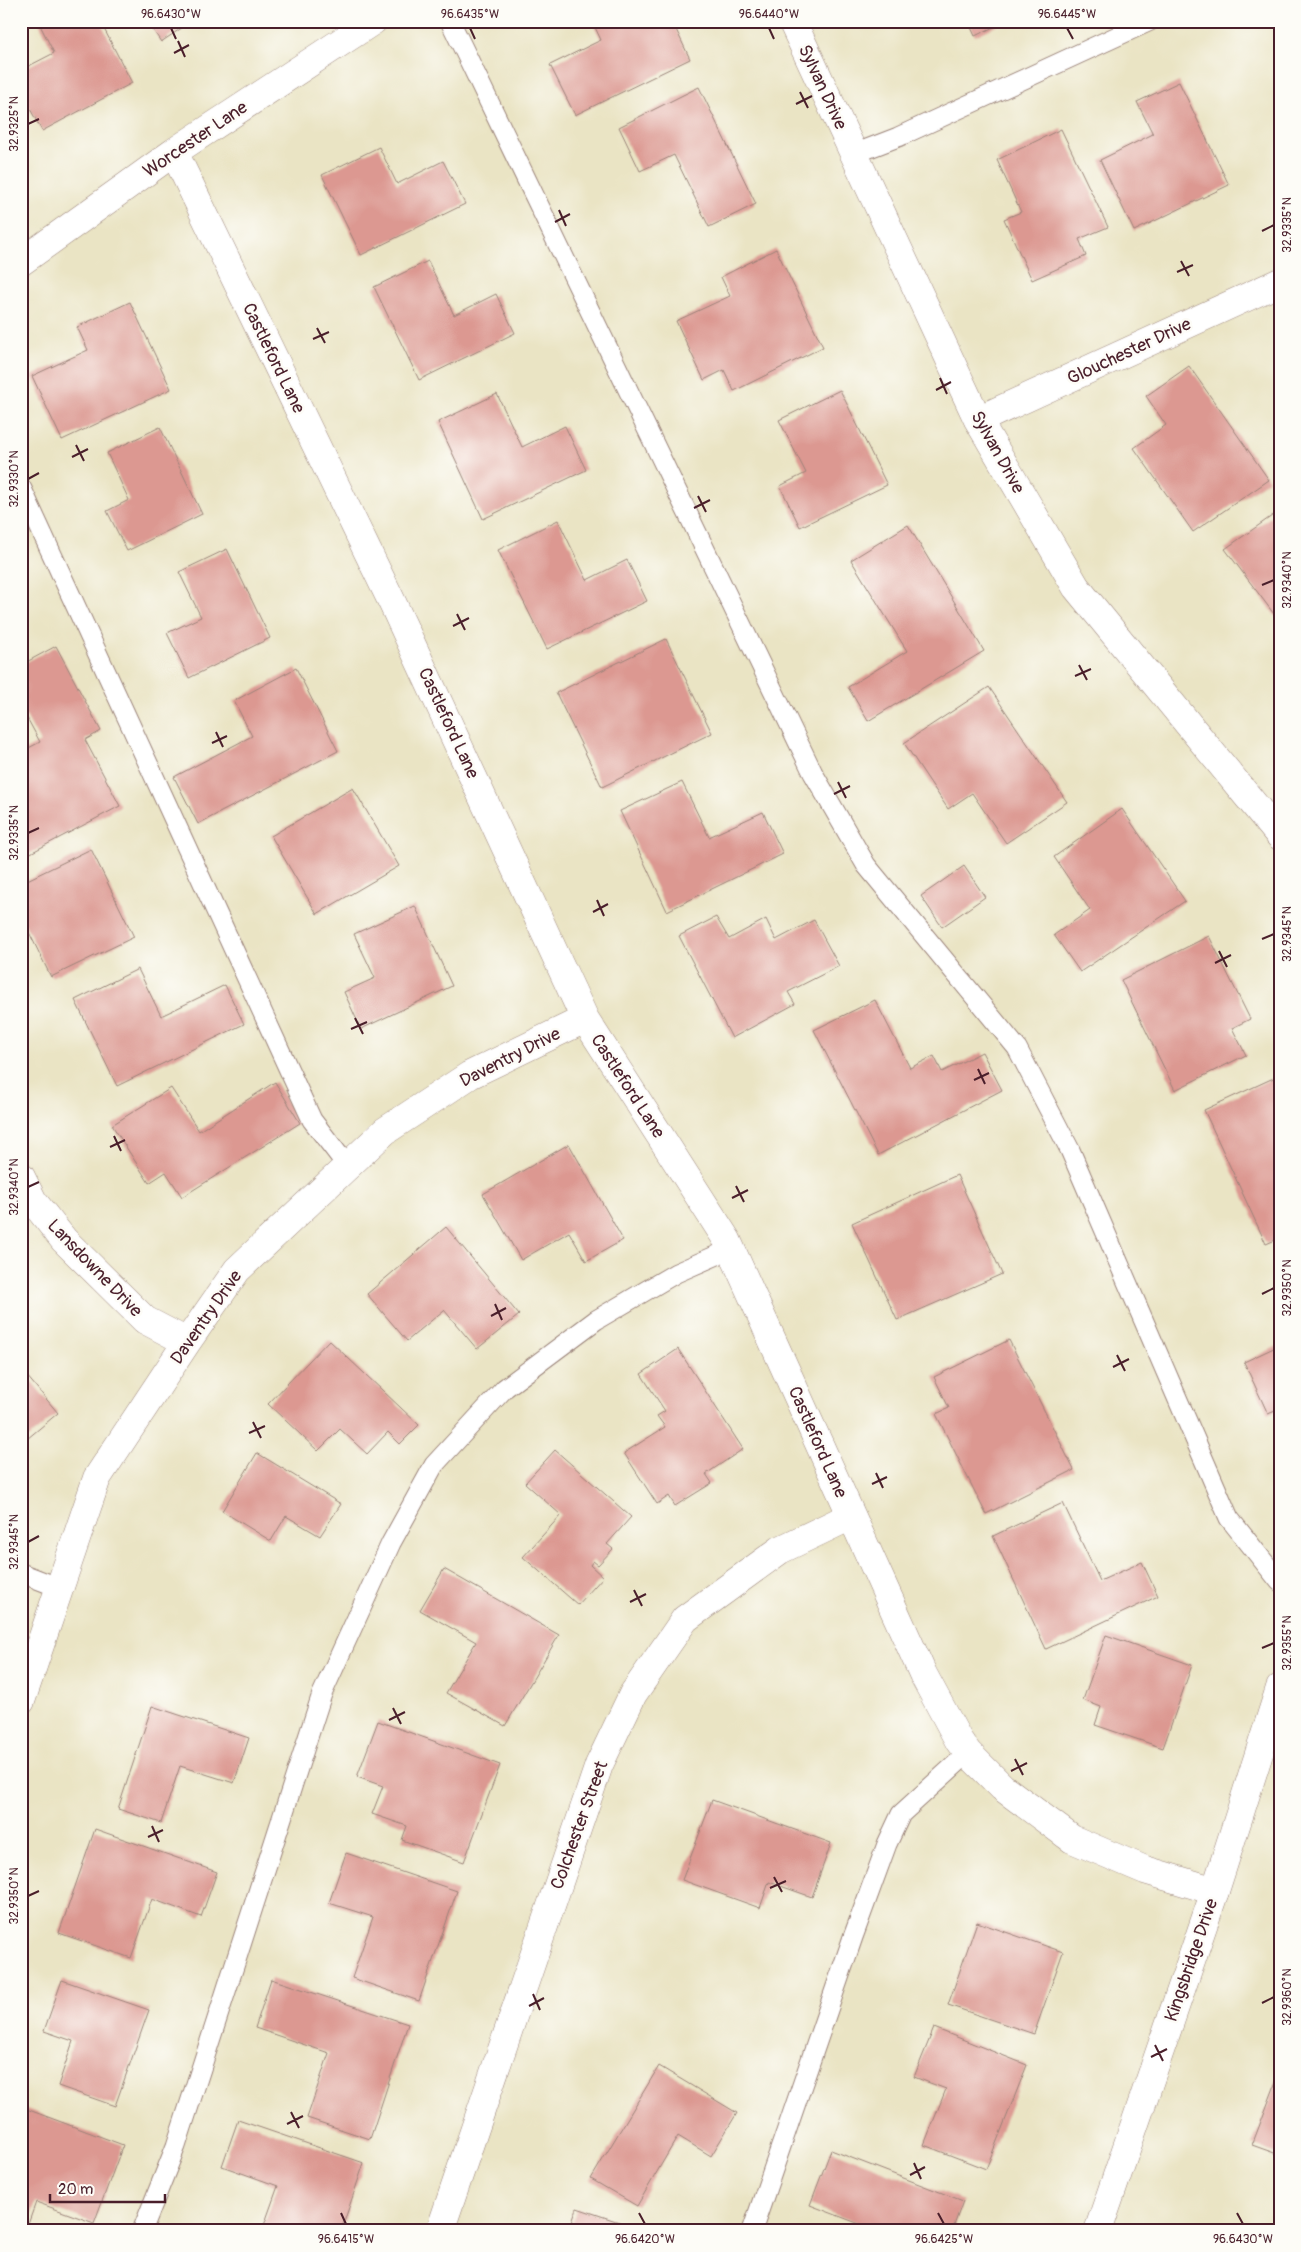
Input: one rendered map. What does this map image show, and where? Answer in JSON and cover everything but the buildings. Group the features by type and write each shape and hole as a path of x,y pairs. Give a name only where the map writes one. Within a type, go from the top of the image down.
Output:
{"street":[{"name":"Worcester Lane","path":"21,262 174,152 373,21"},
{"name":"Sylvan Drive","path":"792,21 978,420 1076,588 1280,836"},
{"name":"Castleford Lane","path":"174,152 393,604 585,1019 727,1240 923,1674 959,1741 968,1753 1002,1787 1072,1839 1145,1870 1215,1891"},
{"name":"Glouchester Drive","path":"978,420 1280,282"},
{"name":"Daventry Drive","path":"21,1701 97,1478 186,1342 237,1270 385,1131 470,1075 585,1019"},
{"name":"Lansdowne Drive","path":"21,1177 33,1201 64,1240 145,1320 186,1342"},
{"name":"Colchester Street","path":"440,2231 599,1765 633,1694 685,1619 780,1550 851,1516"},
{"name":"Kingsbridge Drive","path":"1098,2231 1215,1891 1280,1688"}],"lane":[{"path":"450,21 813,773 866,865 1017,1048 1070,1150 1229,1518 1280,1582"},
{"path":"854,154 898,137 1150,21"},
{"path":"21,487 312,1120 348,1167"},
{"path":"142,2231 176,2146 322,1694 390,1542 434,1465 504,1388 596,1320 676,1273 731,1249"},
{"path":"21,1573 60,1588"},
{"path":"752,2231 887,1844 901,1814 968,1753"}]}
